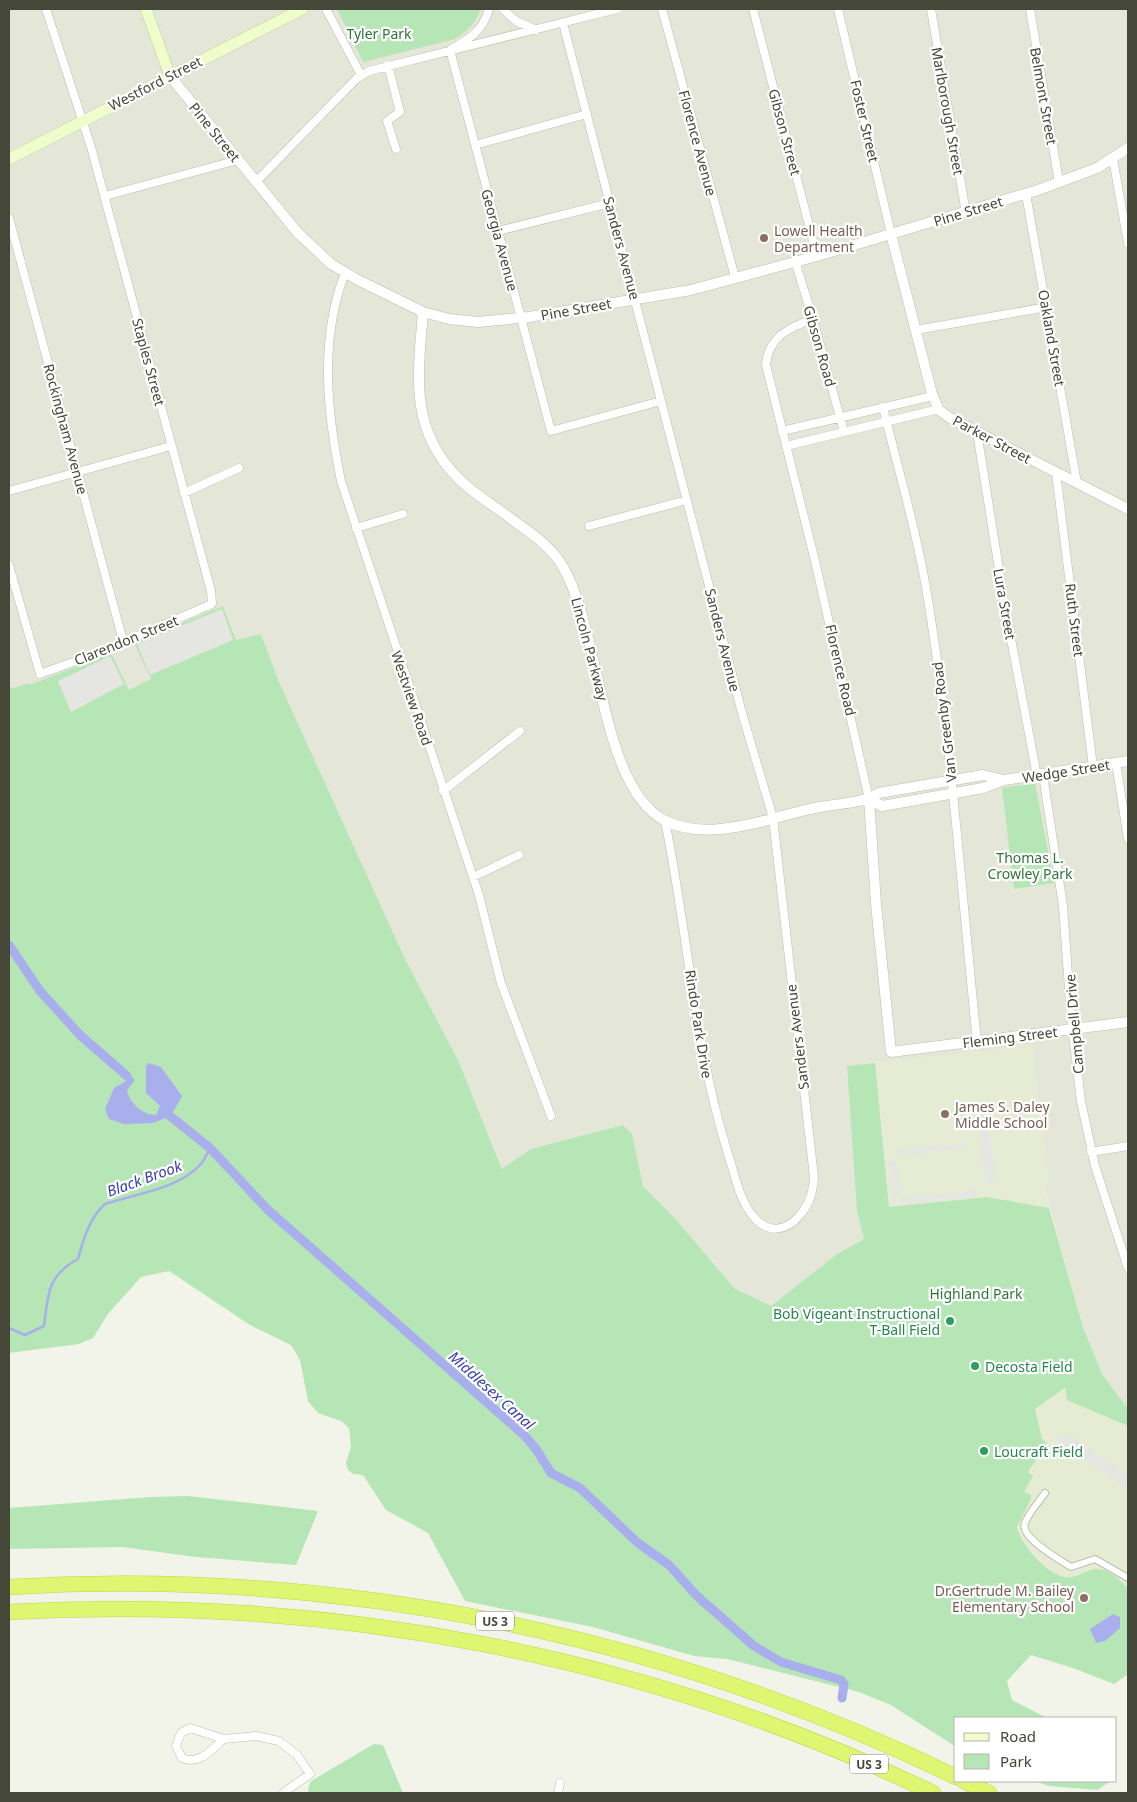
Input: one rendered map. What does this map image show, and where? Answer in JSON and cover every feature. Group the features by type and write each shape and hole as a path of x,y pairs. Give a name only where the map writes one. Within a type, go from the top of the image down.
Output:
{"highway":[{"name":"US 3","path":"9,1587 128,1584 258,1589 348,1597 482,1618 606,1647 728,1683 841,1725 954,1776"},
{"name":"US 3","path":"9,1612 86,1608 235,1612 365,1624 503,1648 618,1675 733,1711 846,1754 933,1793"},
{"path":"966,1782 989,1793"}],"main road":[{"name":"Pine Street","path":"146,9 170,76"},
{"name":"Westford Street","path":"9,159 302,9"}],"street":[{"name":"Staples Street","path":"46,9 105,196 211,591 212,604"},
{"path":"326,9 361,75"},
{"path":"450,50 484,25 489,9"},
{"path":"503,9 516,21 536,30"},
{"path":"256,182 361,75 388,65 617,9"},
{"name":"Florence Avenue","path":"662,9 735,277"},
{"name":"Gibson Street","path":"753,9 817,256"},
{"name":"Foster Street","path":"838,9 892,234"},
{"name":"Marlborough Street","path":"931,9 966,212"},
{"name":"Belmont Street","path":"1030,9 1059,182"},
{"name":"Sanders Avenue","path":"563,23 750,745 772,818 814,1188 806,1208 788,1226 779,1230 770,1229 757,1221"},
{"name":"Georgia Avenue","path":"450,50 551,431 661,401"},
{"path":"388,65 400,112 387,121 396,149"},
{"name":"Pine Street","path":"170,76 311,247 345,273 423,312 449,319 472,321 521,318 691,290 817,256 1026,194 1097,168 1128,148"},
{"path":"475,145 587,114"},
{"path":"1113,158 1128,243"},
{"path":"105,196 238,160"},
{"name":"Oakland Street","path":"1026,194 1077,483"},
{"path":"498,231 610,203"},
{"name":"Rockingham Avenue","path":"9,218 123,641"},
{"name":"Parker Street","path":"892,234 933,396 939,409 950,418 1128,509"},
{"name":"Gibson Road","path":"795,261 844,432"},
{"name":"Westview Road","path":"345,273 332,315 328,386 337,463 356,528 473,877 501,983 551,1116"},
{"path":"916,330 1046,307"},
{"name":"Lincoln Parkway","path":"423,312 418,393 425,428 438,452 457,477 541,541 562,564 586,623 621,766 638,796 651,811 665,821 689,828 738,827 819,807 869,799 879,792 951,780"},
{"name":"Florence Road","path":"813,319 795,325 780,334 766,356 767,375 850,708 869,799 876,904 891,1052"},
{"path":"782,432 933,396"},
{"name":"Van Greenby Road","path":"883,408 928,596 951,780 977,1042"},
{"path":"786,446 939,409"},
{"name":"Lura Street","path":"977,432 1005,607 1040,776"},
{"path":"9,491 171,446"},
{"path":"184,493 239,468"},
{"name":"Ruth Street","path":"1056,472 1093,767"},
{"path":"589,526 687,500"},
{"path":"356,528 403,514"},
{"name":"Clarendon Street","path":"9,565 40,674 212,604"},
{"path":"443,791 520,731"},
{"name":"Wedge Street","path":"952,794 983,788 1004,780 1128,761"},
{"path":"1116,763 1128,839"},
{"name":"Wedge Street","path":"951,780 982,775 1004,780"},
{"name":"Campbell Drive","path":"1040,776 1063,906 1072,1029 1081,1101 1091,1152 1128,1268"},
{"name":"Lincoln Parkway","path":"869,799 882,806 952,794"},
{"name":"Rindo Park Drive","path":"665,821 677,878 710,1092 744,1200 757,1221"},
{"path":"473,877 520,855"},
{"name":"Fleming Street","path":"891,1052 1128,1022"},
{"path":"1091,1152 1128,1146"},
{"path":"1045,1493 1024,1524 1025,1532 1032,1540 1071,1567 1094,1559 1128,1578"},
{"path":"224,1739 200,1759 193,1761 182,1758 176,1746 180,1733 190,1728 224,1739 256,1736 279,1742 297,1755 310,1774 283,1793"},
{"path":"558,1793 560,1784"}],"shaded area":[{"path":"9,9 1128,9 1128,1409 1102,1374 1083,1327 1044,1187 1049,1180 1046,1162 857,1211 864,1239 837,1254 771,1306 734,1288 674,1217 643,1186 632,1134 531,1149 503,1170 459,1062 406,961 279,682 261,634 236,640 223,606 135,644 151,680 129,691 9,692"},
{"path":"222,609 233,640 150,675 137,644"},
{"path":"110,656 124,684 71,712 58,681"},
{"name":"James S. Daley Middle School","path":"1032,1045 1049,1180 1044,1187 1049,1208 987,1197 857,1211 847,1066"},
{"path":"992,1113 994,1130 989,1131 996,1183 986,1185 978,1123 967,1125 966,1117"},
{"path":"966,1143 967,1148 896,1156 895,1150"},
{"path":"889,1162 896,1162 901,1197 894,1198"},
{"path":"977,1190 977,1197 901,1205 901,1199"},
{"name":"Dr.Gertrude M. Bailey Elementary School","path":"1099,1366 1102,1374 1128,1409 1128,1674 1114,1684 987,1522 1033,1476 1028,1472 1047,1443 1042,1439 1035,1409"},
{"path":"1067,1433 1128,1476 1128,1489 1056,1439 1059,1435 1063,1439"}],"green space":[{"name":"Tyler Park","path":"337,9 480,9 477,18 471,26 455,39 363,62"},
{"name":"Highland Park","path":"223,606 236,640 261,634 279,682 406,961 459,1062 502,1169 531,1149 623,1125 632,1134 643,1186 674,1217 734,1288 771,1306 837,1254 864,1239 857,1211 847,1066 875,1063 889,1207 987,1197 1049,1208 1083,1327 1102,1374 1128,1409 1128,1426 1067,1400 1065,1388 1035,1409 1042,1439 1047,1443 1028,1472 1033,1476 1024,1492 1031,1495 1031,1499 1017,1527 1023,1542 1029,1550 1051,1571 1069,1577 1100,1569 1111,1573 1128,1589 1128,1674 1114,1684 1073,1668 1031,1655 1007,1681 1012,1700 1045,1717 954,1717 954,1746 891,1705 859,1692 727,1659 694,1656 593,1627 465,1601 428,1533 386,1510 363,1475 353,1474 348,1470 346,1463 351,1447 349,1428 341,1421 318,1413 308,1401 300,1360 291,1345 250,1325 169,1271 141,1277 108,1314 93,1338 79,1344 9,1353 9,687 13,688 29,683 30,685 111,653 129,690 151,679 134,643"},
{"name":"Thomas L. Crowley Park","path":"1035,783 1054,883 1014,889 1002,788"},
{"path":"188,1496 318,1511 296,1565 196,1557 122,1547 9,1549 9,1508 150,1497"},
{"path":"374,1744 383,1745 403,1793 309,1793 308,1789 311,1781"},
{"path":"1037,1782 1109,1782 1098,1790 1049,1786"}],"water":[{"path":"148,1063 161,1067 182,1096 171,1116 153,1123 124,1124 109,1119 105,1109 114,1088 126,1081 127,1073 135,1080 127,1090 134,1104 141,1111 156,1115 160,1106 146,1093 146,1067"},
{"path":"1113,1614 1120,1617 1120,1628 1105,1641 1096,1643 1090,1629"}],"waterway":[{"path":"9,945 40,991 80,1035 127,1076"},
{"name":"Middlesex Canal","path":"170,1116 210,1148 268,1210 524,1435 536,1449 551,1473 580,1488 638,1543 669,1565 697,1596 754,1646 781,1662 841,1680 844,1684 842,1698"},
{"name":"Black Brook","path":"9,1328 25,1335 44,1326 48,1295 51,1287 60,1272 78,1259 91,1222 105,1204 156,1190 180,1180 200,1165 210,1148"}],"place":[{"name":"Lowell Health Department","path":"764,238"},
{"name":"James S. Daley Middle School","path":"945,1114"},
{"name":"Bob Vigeant Instructional T-Ball Field","path":"950,1321"},
{"name":"Decosta Field","path":"975,1366"},
{"name":"Loucraft Field","path":"984,1451"},
{"name":"Dr.Gertrude M. Bailey Elementary School","path":"1084,1598"}]}
